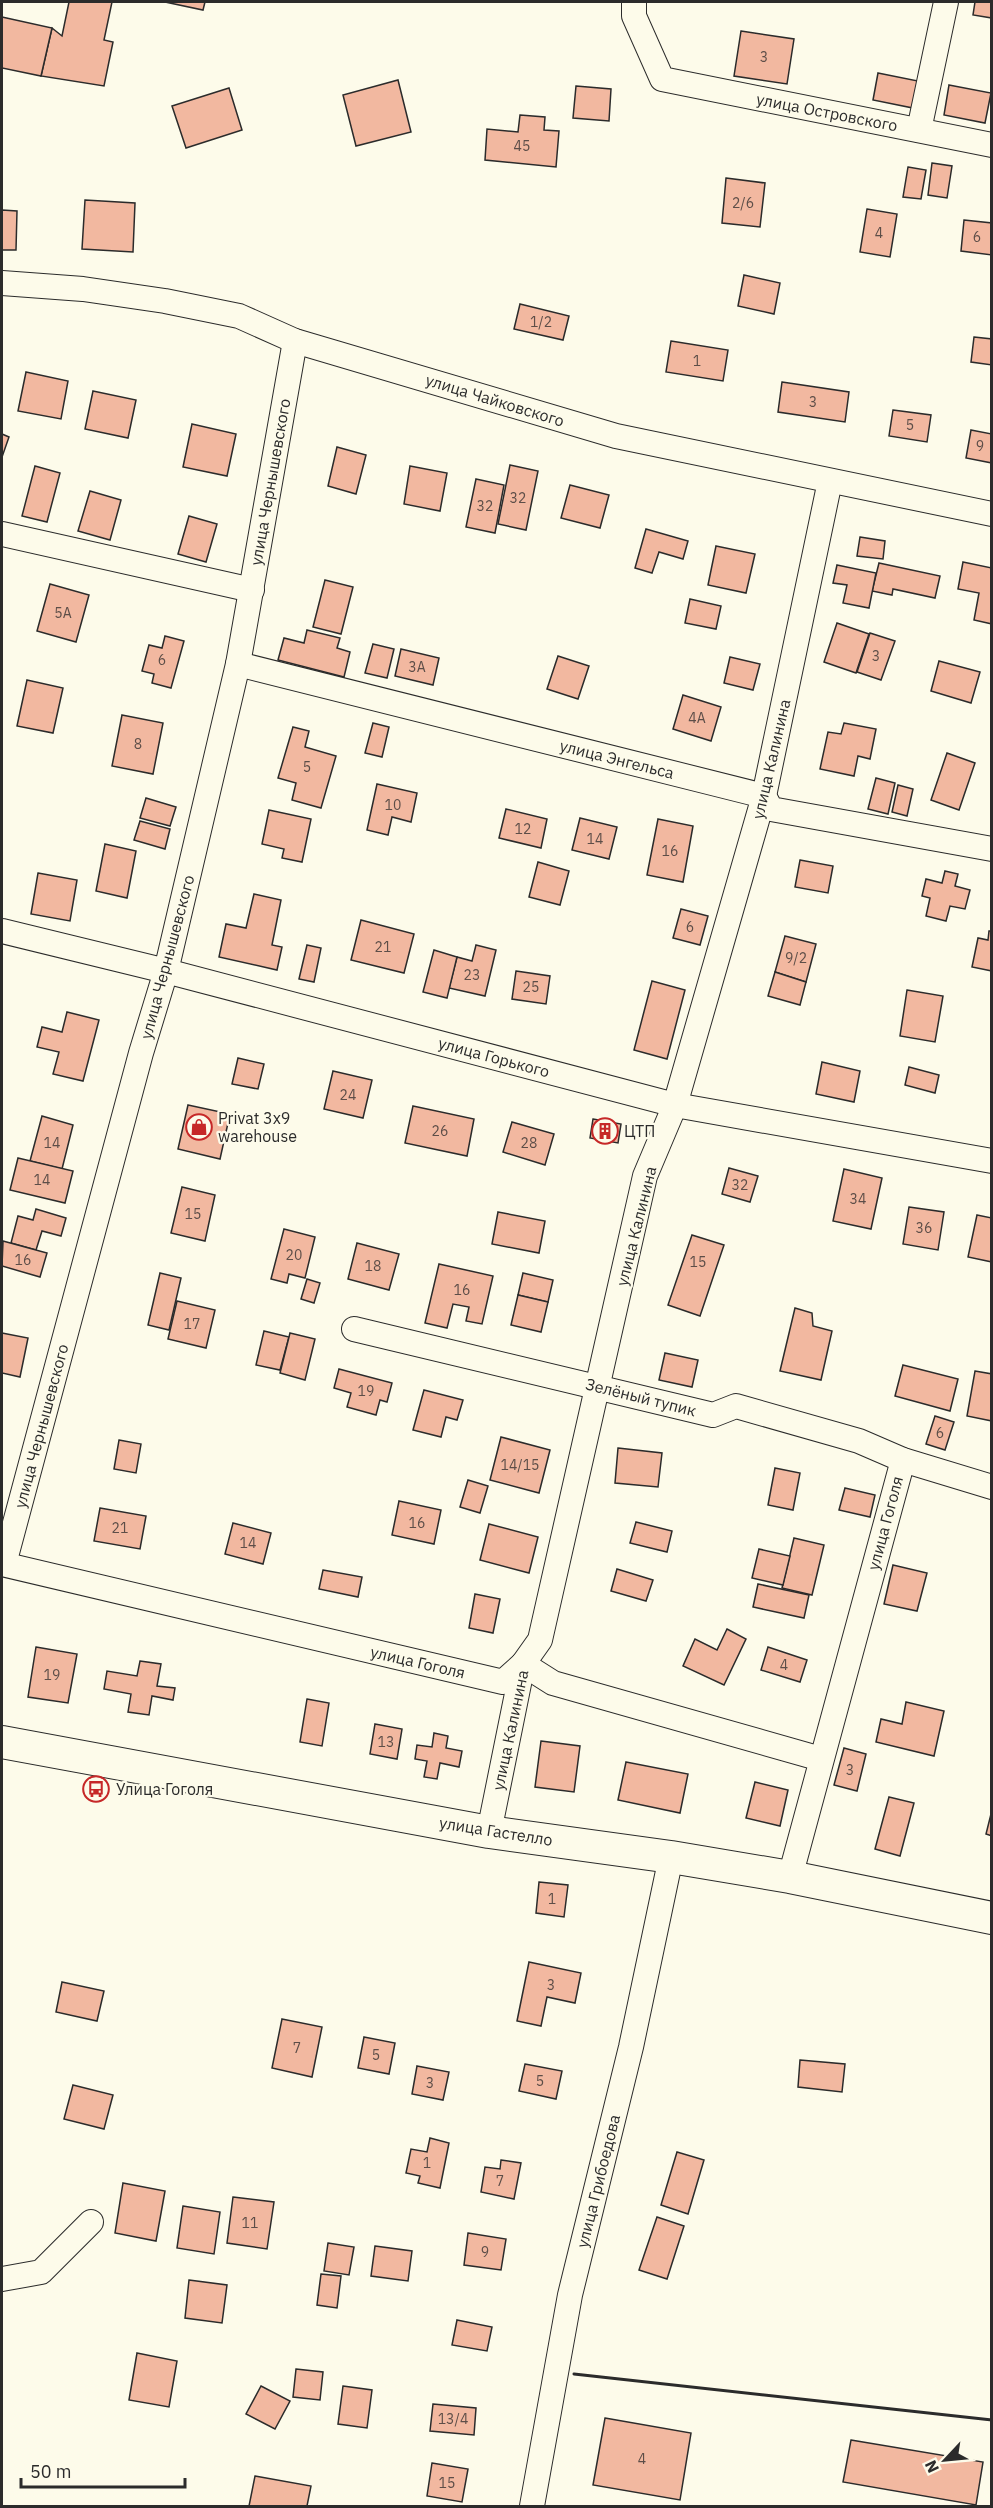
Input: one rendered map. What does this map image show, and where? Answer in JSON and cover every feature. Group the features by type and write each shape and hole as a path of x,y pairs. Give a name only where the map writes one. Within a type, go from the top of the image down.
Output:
{"main road":[{"name":"улица Гастелло","path":"2,1742 489,1832 671,1857 790,1877 992,1918"}],"street":[{"name":"улица Островского","path":"634,2 634,16 662,79 992,145"},
{"path":"919,130 946,2"},
{"name":"улица Чайковского","path":"2,283 83,289 165,301 238,316 294,341 616,436 992,514"},
{"name":"улица Чернышевского","path":"3,1564 141,1053 166,971 238,664 294,341"},
{"name":"улица Калинина","path":"489,1832 523,1664 540,1640 645,1176 675,1105 764,796 830,481"},
{"path":"2,534 252,590"},
{"name":"улица Энгельса","path":"238,664 764,796 771,809 992,849"},
{"name":"улица Горького","path":"2,931 166,971 675,1105 992,1161"},
{"name":"Зелёный тупик","path":"354,1329 713,1414 736,1406 859,1441 903,1460 992,1487"},
{"name":"улица Гоголя","path":"790,1877 820,1759 903,1460"},
{"name":"улица Гоголя","path":"3,1564 503,1682 523,1664"},
{"path":"523,1664 553,1683 820,1759"},
{"name":"улица Грибоедова","path":"532,2506 570,2295 631,2047 671,1857"},
{"path":"2,2279 41,2272 91,2222"}],"building":[{"path":"69,2 112,2 104,40 113,42 104,86 41,76 52,28 62,36"},
{"path":"165,2 205,2 203,10"},
{"path":"975,2 992,2 992,18 973,15"},
{"path":"2,17 52,28 41,76 2,68"},
{"path":"741,31 794,39 787,84 734,76"},
{"path":"878,73 918,81 913,108 873,100"},
{"path":"398,80 411,132 356,146 343,95"},
{"path":"949,85 991,93 985,123 944,115"},
{"path":"576,86 611,89 609,121 573,118"},
{"path":"229,88 242,130 186,148 172,106"},
{"path":"520,115 545,117 544,130 559,131 556,167 485,160 487,129 518,132"},
{"path":"932,163 952,166 947,198 928,195"},
{"path":"908,167 926,170 921,199 903,197"},
{"path":"726,178 765,183 760,227 722,223"},
{"path":"85,200 135,203 133,252 82,249"},
{"path":"867,209 897,214 890,257 860,252"},
{"path":"2,210 17,211 16,250 2,250"},
{"path":"964,220 992,223 992,255 961,251"},
{"path":"744,275 780,283 774,314 738,306"},
{"path":"520,304 569,316 563,340 514,329"},
{"path":"974,337 992,339 992,365 971,362"},
{"path":"671,341 728,350 723,381 666,372"},
{"path":"26,372 68,381 61,419 18,411"},
{"path":"782,382 849,392 845,422 778,412"},
{"path":"93,391 136,400 128,438 85,429"},
{"path":"893,410 931,415 927,442 889,436"},
{"path":"192,424 236,434 227,476 183,467"},
{"path":"971,430 992,434 992,463 966,458"},
{"path":"2,434 9,437 2,457"},
{"path":"337,447 366,455 356,494 328,486"},
{"path":"510,465 538,471 526,530 498,524"},
{"path":"35,466 60,473 47,522 22,516"},
{"path":"410,466 447,473 440,511 404,504"},
{"path":"476,479 504,485 495,533 466,527"},
{"path":"570,485 609,495 600,528 561,518"},
{"path":"90,491 121,500 110,540 78,531"},
{"path":"189,516 217,524 206,562 178,554"},
{"path":"646,529 688,541 683,559 659,552 652,573 635,568"},
{"path":"860,537 885,541 883,559 857,556"},
{"path":"716,546 755,554 746,593 708,585"},
{"path":"963,562 992,568 992,624 974,620 979,593 958,589"},
{"path":"879,563 940,576 935,598 893,589 892,595 872,591"},
{"path":"837,565 876,573 869,608 843,603 847,585 833,583"},
{"path":"325,580 353,587 341,634 313,627"},
{"path":"50,584 89,595 76,642 37,631"},
{"path":"690,599 721,606 716,629 685,623"},
{"path":"837,623 869,634 856,673 824,662"},
{"path":"307,630 340,638 337,648 350,652 344,677 278,660 284,638 304,643"},
{"path":"870,633 895,641 881,680 857,672"},
{"path":"165,636 184,641 171,688 152,683 154,674 142,671 149,645 162,648"},
{"path":"373,644 394,649 387,678 365,673"},
{"path":"401,649 439,658 433,685 395,676"},
{"path":"558,656 589,666 578,699 547,689"},
{"path":"730,657 760,664 753,690 724,683"},
{"path":"939,661 980,672 971,703 931,691"},
{"path":"27,680 63,688 53,733 17,726"},
{"path":"683,695 721,707 711,741 673,729"},
{"path":"122,715 163,723 153,774 112,766"},
{"path":"373,723 389,727 382,757 365,753"},
{"path":"844,723 876,729 870,759 858,756 854,776 820,769 828,732 841,734"},
{"path":"293,727 309,731 305,747 336,756 321,808 292,800 296,783 278,778"},
{"path":"947,753 975,763 959,810 931,800"},
{"path":"876,778 895,783 888,814 868,809"},
{"path":"377,784 417,793 411,822 392,817 388,835 367,830"},
{"path":"898,785 913,789 907,816 892,812"},
{"path":"146,798 176,807 170,826 140,818"},
{"path":"506,809 547,819 541,848 499,838"},
{"path":"269,810 311,819 302,862 282,858 284,849 262,844"},
{"path":"580,818 617,827 609,859 572,850"},
{"path":"658,819 693,826 683,882 647,875"},
{"path":"140,821 170,829 165,849 134,840"},
{"path":"105,844 136,851 127,898 96,891"},
{"path":"800,860 833,866 828,893 795,887"},
{"path":"538,862 569,871 560,905 529,897"},
{"path":"945,871 958,874 955,886 970,890 965,909 950,906 946,921 926,916 930,898 922,896 926,879 942,883"},
{"path":"38,873 77,880 70,921 31,914"},
{"path":"254,894 281,900 272,945 282,947 277,970 219,957 226,924 246,928"},
{"path":"681,909 708,916 700,945 673,938"},
{"path":"361,920 414,934 404,973 351,960"},
{"path":"989,931 992,931 992,971 972,967 978,938 988,940"},
{"path":"785,936 816,944 806,982 775,972"},
{"path":"307,945 321,948 314,982 299,979"},
{"path":"476,945 496,950 485,996 449,988 457,957 472,961"},
{"path":"434,950 457,957 447,998 423,992"},
{"path":"516,971 550,976 546,1004 512,999"},
{"path":"775,972 806,982 800,1005 768,996"},
{"path":"652,981 685,990 667,1059 634,1050"},
{"path":"907,990 943,996 935,1042 900,1036"},
{"path":"67,1012 99,1020 83,1081 53,1074 59,1052 37,1047 42,1027 62,1032"},
{"path":"238,1058 264,1064 258,1089 232,1084"},
{"path":"822,1062 860,1071 854,1102 816,1094"},
{"path":"909,1067 939,1075 935,1093 905,1085"},
{"path":"333,1071 372,1080 363,1118 324,1109"},
{"path":"188,1105 230,1114 220,1159 178,1149"},
{"path":"413,1106 474,1119 467,1156 405,1143"},
{"path":"42,1116 73,1125 62,1169 30,1161"},
{"name":"ЦТП","path":"593,1119 621,1124 618,1143 590,1138"},
{"path":"512,1122 554,1134 545,1165 503,1152"},
{"path":"18,1158 73,1171 65,1203 10,1190"},
{"path":"729,1168 758,1176 750,1202 722,1194"},
{"path":"844,1169 882,1178 871,1229 833,1221"},
{"path":"182,1187 215,1195 205,1241 171,1233"},
{"path":"909,1207 944,1212 938,1250 903,1244"},
{"path":"36,1209 66,1218 61,1236 42,1231 36,1250 11,1243 18,1216 33,1220"},
{"path":"498,1212 545,1221 539,1253 492,1244"},
{"path":"977,1215 992,1218 992,1262 968,1257"},
{"path":"284,1229 315,1237 305,1278 289,1274 287,1283 271,1279"},
{"path":"692,1235 724,1245 700,1316 668,1305"},
{"path":"3,1241 47,1253 40,1277 2,1266"},
{"path":"357,1243 399,1254 389,1290 348,1279"},
{"path":"439,1264 493,1276 482,1324 466,1321 469,1307 453,1304 447,1328 425,1323"},
{"path":"160,1273 181,1278 169,1330 148,1325"},
{"path":"523,1273 553,1280 548,1302 518,1295"},
{"path":"307,1279 320,1283 314,1303 301,1299"},
{"path":"518,1295 548,1302 541,1332 511,1325"},
{"path":"177,1301 215,1310 206,1348 168,1339"},
{"path":"795,1308 812,1313 813,1326 832,1331 821,1380 780,1371"},
{"path":"264,1331 289,1337 280,1370 256,1365"},
{"path":"2,1333 28,1338 20,1377 2,1373"},
{"path":"290,1333 315,1339 305,1380 280,1373"},
{"path":"665,1353 698,1360 692,1387 659,1380"},
{"path":"903,1365 958,1379 950,1411 895,1396"},
{"path":"339,1369 392,1383 387,1402 380,1400 376,1415 347,1407 351,1393 334,1388"},
{"path":"975,1371 992,1374 992,1421 967,1416"},
{"path":"424,1390 463,1400 457,1420 446,1417 441,1437 413,1430"},
{"path":"935,1416 954,1422 945,1450 926,1444"},
{"path":"501,1437 550,1450 539,1493 490,1480"},
{"path":"119,1440 141,1444 136,1473 114,1469"},
{"path":"618,1448 662,1453 658,1487 615,1483"},
{"path":"775,1468 800,1473 793,1510 768,1505"},
{"path":"468,1480 488,1486 480,1513 460,1507"},
{"path":"845,1488 875,1495 870,1517 839,1510"},
{"path":"399,1501 441,1510 434,1544 392,1535"},
{"path":"100,1508 146,1516 140,1549 94,1541"},
{"path":"636,1522 672,1531 667,1552 630,1543"},
{"path":"233,1523 271,1533 263,1564 225,1554"},
{"path":"489,1524 538,1537 529,1573 480,1560"},
{"path":"794,1538 824,1545 812,1595 782,1588"},
{"path":"759,1549 790,1556 783,1585 752,1578"},
{"path":"893,1565 927,1573 917,1611 884,1604"},
{"path":"617,1569 653,1580 646,1601 611,1591"},
{"path":"323,1570 362,1577 358,1597 319,1589"},
{"path":"758,1584 809,1595 804,1618 753,1607"},
{"path":"475,1594 500,1599 493,1633 469,1628"},
{"path":"727,1629 746,1639 724,1685 683,1666 695,1639 717,1650"},
{"path":"36,1647 77,1654 68,1703 28,1697"},
{"path":"768,1647 807,1660 800,1682 761,1670"},
{"path":"140,1661 161,1664 157,1686 175,1688 173,1700 152,1696 149,1715 128,1712 131,1694 104,1689 107,1671 137,1676"},
{"path":"307,1699 329,1703 322,1746 300,1742"},
{"path":"906,1702 944,1711 934,1756 876,1742 881,1719 902,1724"},
{"path":"375,1724 402,1729 397,1759 370,1754"},
{"path":"434,1733 448,1736 446,1748 462,1751 459,1767 440,1763 437,1779 424,1777 427,1761 415,1759 417,1745 432,1747"},
{"path":"541,1741 580,1746 574,1792 535,1787"},
{"path":"844,1748 866,1754 857,1791 834,1785"},
{"path":"626,1762 688,1774 680,1813 618,1800"},
{"path":"755,1782 788,1790 780,1826 746,1818"},
{"path":"889,1797 914,1803 900,1856 875,1849"},
{"path":"992,1810 992,1836 986,1834"},
{"path":"539,1882 568,1885 564,1917 536,1913"},
{"path":"529,1962 581,1973 575,2003 547,1997 541,2026 517,2021"},
{"path":"62,1982 104,1991 97,2021 56,2012"},
{"path":"282,2019 322,2027 312,2077 272,2068"},
{"path":"364,2037 395,2043 389,2074 358,2068"},
{"path":"800,2060 845,2064 842,2092 798,2087"},
{"path":"525,2064 562,2071 556,2099 519,2091"},
{"path":"417,2066 449,2072 443,2100 412,2094"},
{"path":"73,2085 113,2095 104,2129 64,2119"},
{"path":"430,2138 449,2143 440,2188 418,2183 420,2176 406,2173 411,2149 427,2152"},
{"path":"677,2152 704,2160 688,2214 661,2205"},
{"path":"501,2160 521,2163 514,2199 481,2192 485,2167 500,2169"},
{"path":"123,2183 165,2191 156,2241 115,2233"},
{"path":"233,2197 274,2202 267,2249 227,2243"},
{"path":"183,2206 220,2212 214,2254 177,2248"},
{"path":"657,2217 684,2226 667,2279 639,2270"},
{"path":"468,2233 506,2239 501,2270 464,2265"},
{"path":"328,2243 354,2247 349,2275 324,2271"},
{"path":"375,2246 412,2251 408,2281 371,2276"},
{"path":"321,2274 341,2276 337,2308 317,2305"},
{"path":"189,2280 227,2285 222,2323 185,2318"},
{"path":"457,2320 492,2327 487,2351 452,2345"},
{"path":"137,2353 177,2361 169,2407 129,2400"},
{"path":"296,2369 323,2372 320,2400 293,2397"},
{"path":"261,2386 290,2401 275,2429 246,2414"},
{"path":"343,2386 372,2390 367,2428 338,2424"},
{"path":"433,2404 476,2408 474,2435 430,2431"},
{"path":"605,2418 691,2433 680,2500 593,2485"},
{"path":"851,2440 983,2462 976,2505 843,2482"},
{"path":"432,2463 468,2469 462,2502 427,2496"},
{"path":"255,2476 311,2486 307,2506 249,2506"}],"wall":[{"path":"574,2374 992,2420"}],"place":[{"name":"Privat 3x9 warehouse","path":"199,1127"},
{"name":"ЦТП","path":"605,1131"},
{"name":"Улица Гоголя","path":"96,1789"}]}
